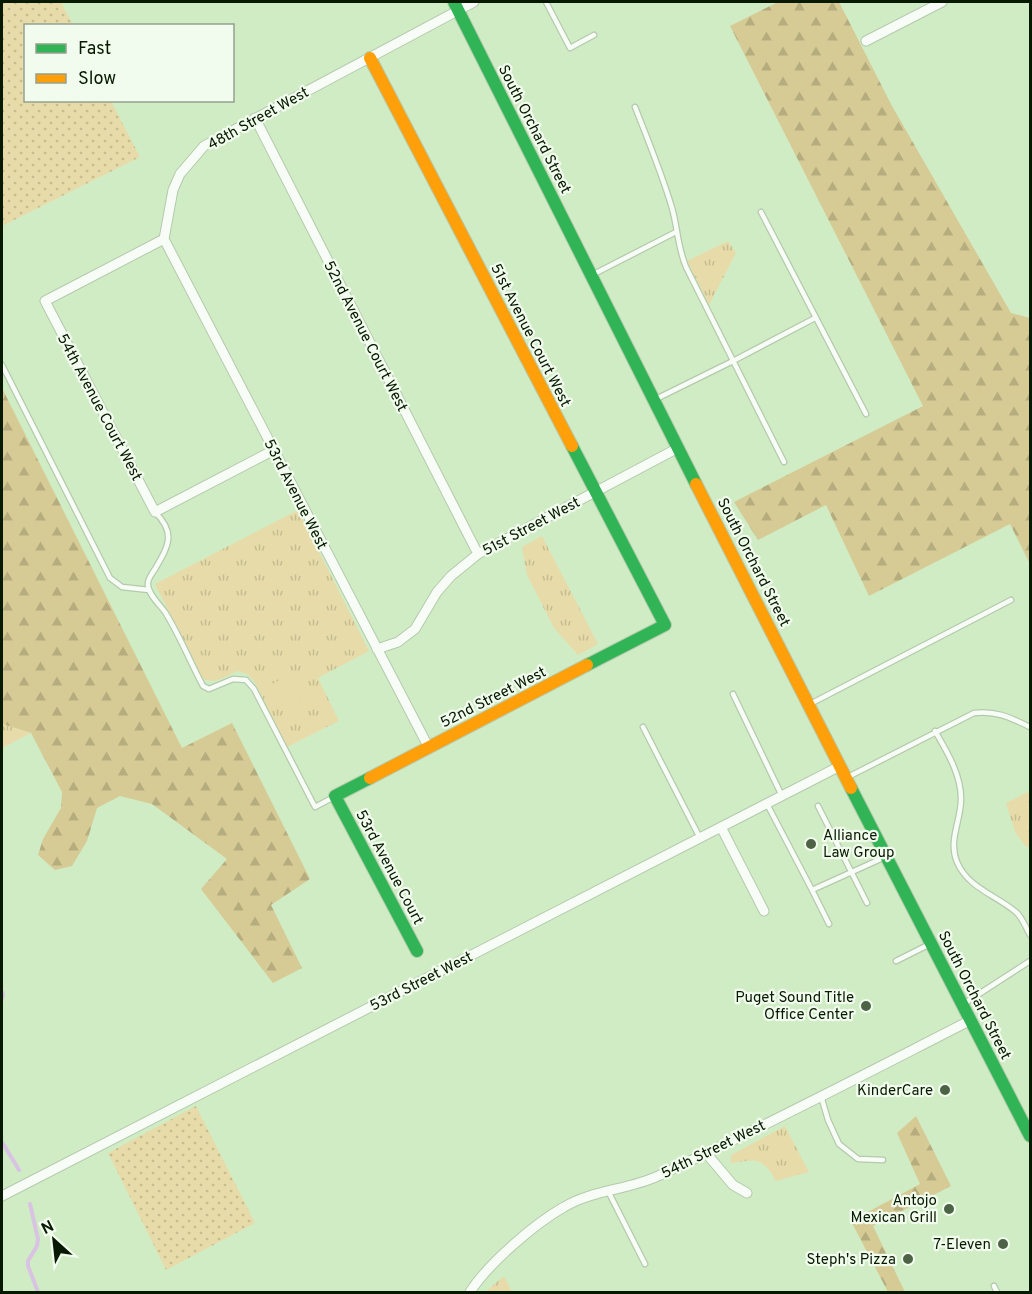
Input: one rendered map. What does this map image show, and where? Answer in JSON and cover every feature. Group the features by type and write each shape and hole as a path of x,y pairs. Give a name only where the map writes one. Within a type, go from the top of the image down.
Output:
{"main road":[{"name":"South Orchard Street","path":"456,6 653,400 1030,1136"},
{"name":"51st Avenue Court West","path":"370,58 665,625"},
{"name":"52nd Street West","path":"335,796 665,625"},
{"name":"53rd Avenue Court","path":"335,796 417,951"}],"street":[{"name":"48th Street West","path":"164,239 173,190 180,174 204,146 370,58 456,6 474,2"},
{"path":"866,41 942,2"},
{"name":"52nd Avenue Court West","path":"255,118 478,554"},
{"name":"54th Avenue Court West","path":"155,512 45,301 164,239"},
{"name":"53rd Avenue West","path":"164,239 429,748"},
{"name":"51st Street West","path":"377,649 398,642 415,629 437,592 451,576 478,554 678,448"},
{"path":"155,512 274,450"},
{"name":"53rd Street West","path":"2,1196 840,766"},
{"path":"721,827 764,911"},
{"name":"54th Street West","path":"471,1293 477,1282 494,1263 554,1214 579,1200 639,1184 706,1153 971,1020"},
{"path":"706,1153 733,1185 747,1193"}],"lane":[{"path":"546,2 570,48 594,35"},
{"path":"635,106 666,188 686,267 784,462"},
{"path":"761,212 866,414"},
{"path":"592,274 676,232"},
{"path":"653,400 815,318"},
{"path":"2,365 111,578 122,586 148,590"},
{"path":"155,512 167,526 169,533 167,545 149,578 148,590 167,616 203,686 209,689 233,679 246,680 254,689 315,807 335,796"},
{"path":"810,704 1011,600"},
{"path":"733,694 782,796"},
{"path":"846,778 964,716 983,712 1001,714 1030,727"},
{"path":"644,727 700,838"},
{"path":"935,731 954,766 960,784 961,803 953,841 957,861 966,876 979,888 1018,913 1030,935"},
{"path":"767,804 829,924"},
{"path":"818,806 867,903"},
{"path":"812,890 885,856"},
{"path":"896,961 931,943"},
{"path":"963,1005 1030,961"},
{"path":"821,1096 828,1120 839,1144 858,1159 882,1160"},
{"path":"608,1191 645,1264"},
{"path":"994,1286 997,1293"}],"green space":[{"path":"2,2 61,2 72,24 24,24 24,102 112,102 140,157 2,226"},
{"path":"778,2 839,2 892,106 1011,313 1030,318 1030,564 1010,524 869,596 826,505 758,540 734,502 923,406 730,26"},
{"path":"728,241 736,253 709,305 687,261"},
{"path":"2,388 182,748 232,723 310,879 271,905 302,968 273,983 201,889 227,859 152,804 120,796 97,808 87,841 72,866 55,870 38,855 43,839 61,808 62,792 31,733 2,724"},
{"path":"298,510 369,651 318,678 339,721 287,747 254,681 247,674 237,671 224,678 211,681 202,678 155,584"},
{"path":"542,536 598,644 578,655 554,628 527,575 522,547"},
{"path":"289,675 302,699 279,710 267,687"},
{"path":"2,724 31,733 2,748"},
{"path":"1030,791 1030,846 1026,847 1015,832 1006,803"},
{"path":"196,1106 255,1223 166,1270 108,1153"},
{"path":"916,1116 951,1186 873,1226 905,1292 888,1292 851,1221 920,1184 897,1133"},
{"path":"785,1126 809,1172 776,1181 763,1164 753,1161 732,1163 730,1161 731,1155"},
{"path":"504,1276 512,1292 485,1292"}],"waterway":[{"path":"2,992 2,999"},
{"path":"2,1142 19,1170"},
{"path":"30,1204 38,1239 28,1266 38,1292"}],"traffic: fast":[{"path":"454,2 696,484"},
{"path":"572,446 665,625 587,665"},
{"path":"370,778 335,796 417,951"},
{"path":"851,788 1030,1136"}],"traffic: slow":[{"path":"370,58 572,446"},
{"path":"696,484 851,788"},
{"path":"370,778 587,665"}],"place":[{"name":"Alliance Law Group","path":"811,844"},
{"name":"Puget Sound Title Office Center","path":"866,1006"},
{"name":"KinderCare","path":"945,1090"},
{"name":"Antojo Mexican Grill","path":"949,1209"},
{"name":"7-Eleven","path":"1003,1244"},
{"name":"Steph's Pizza","path":"908,1259"}]}
